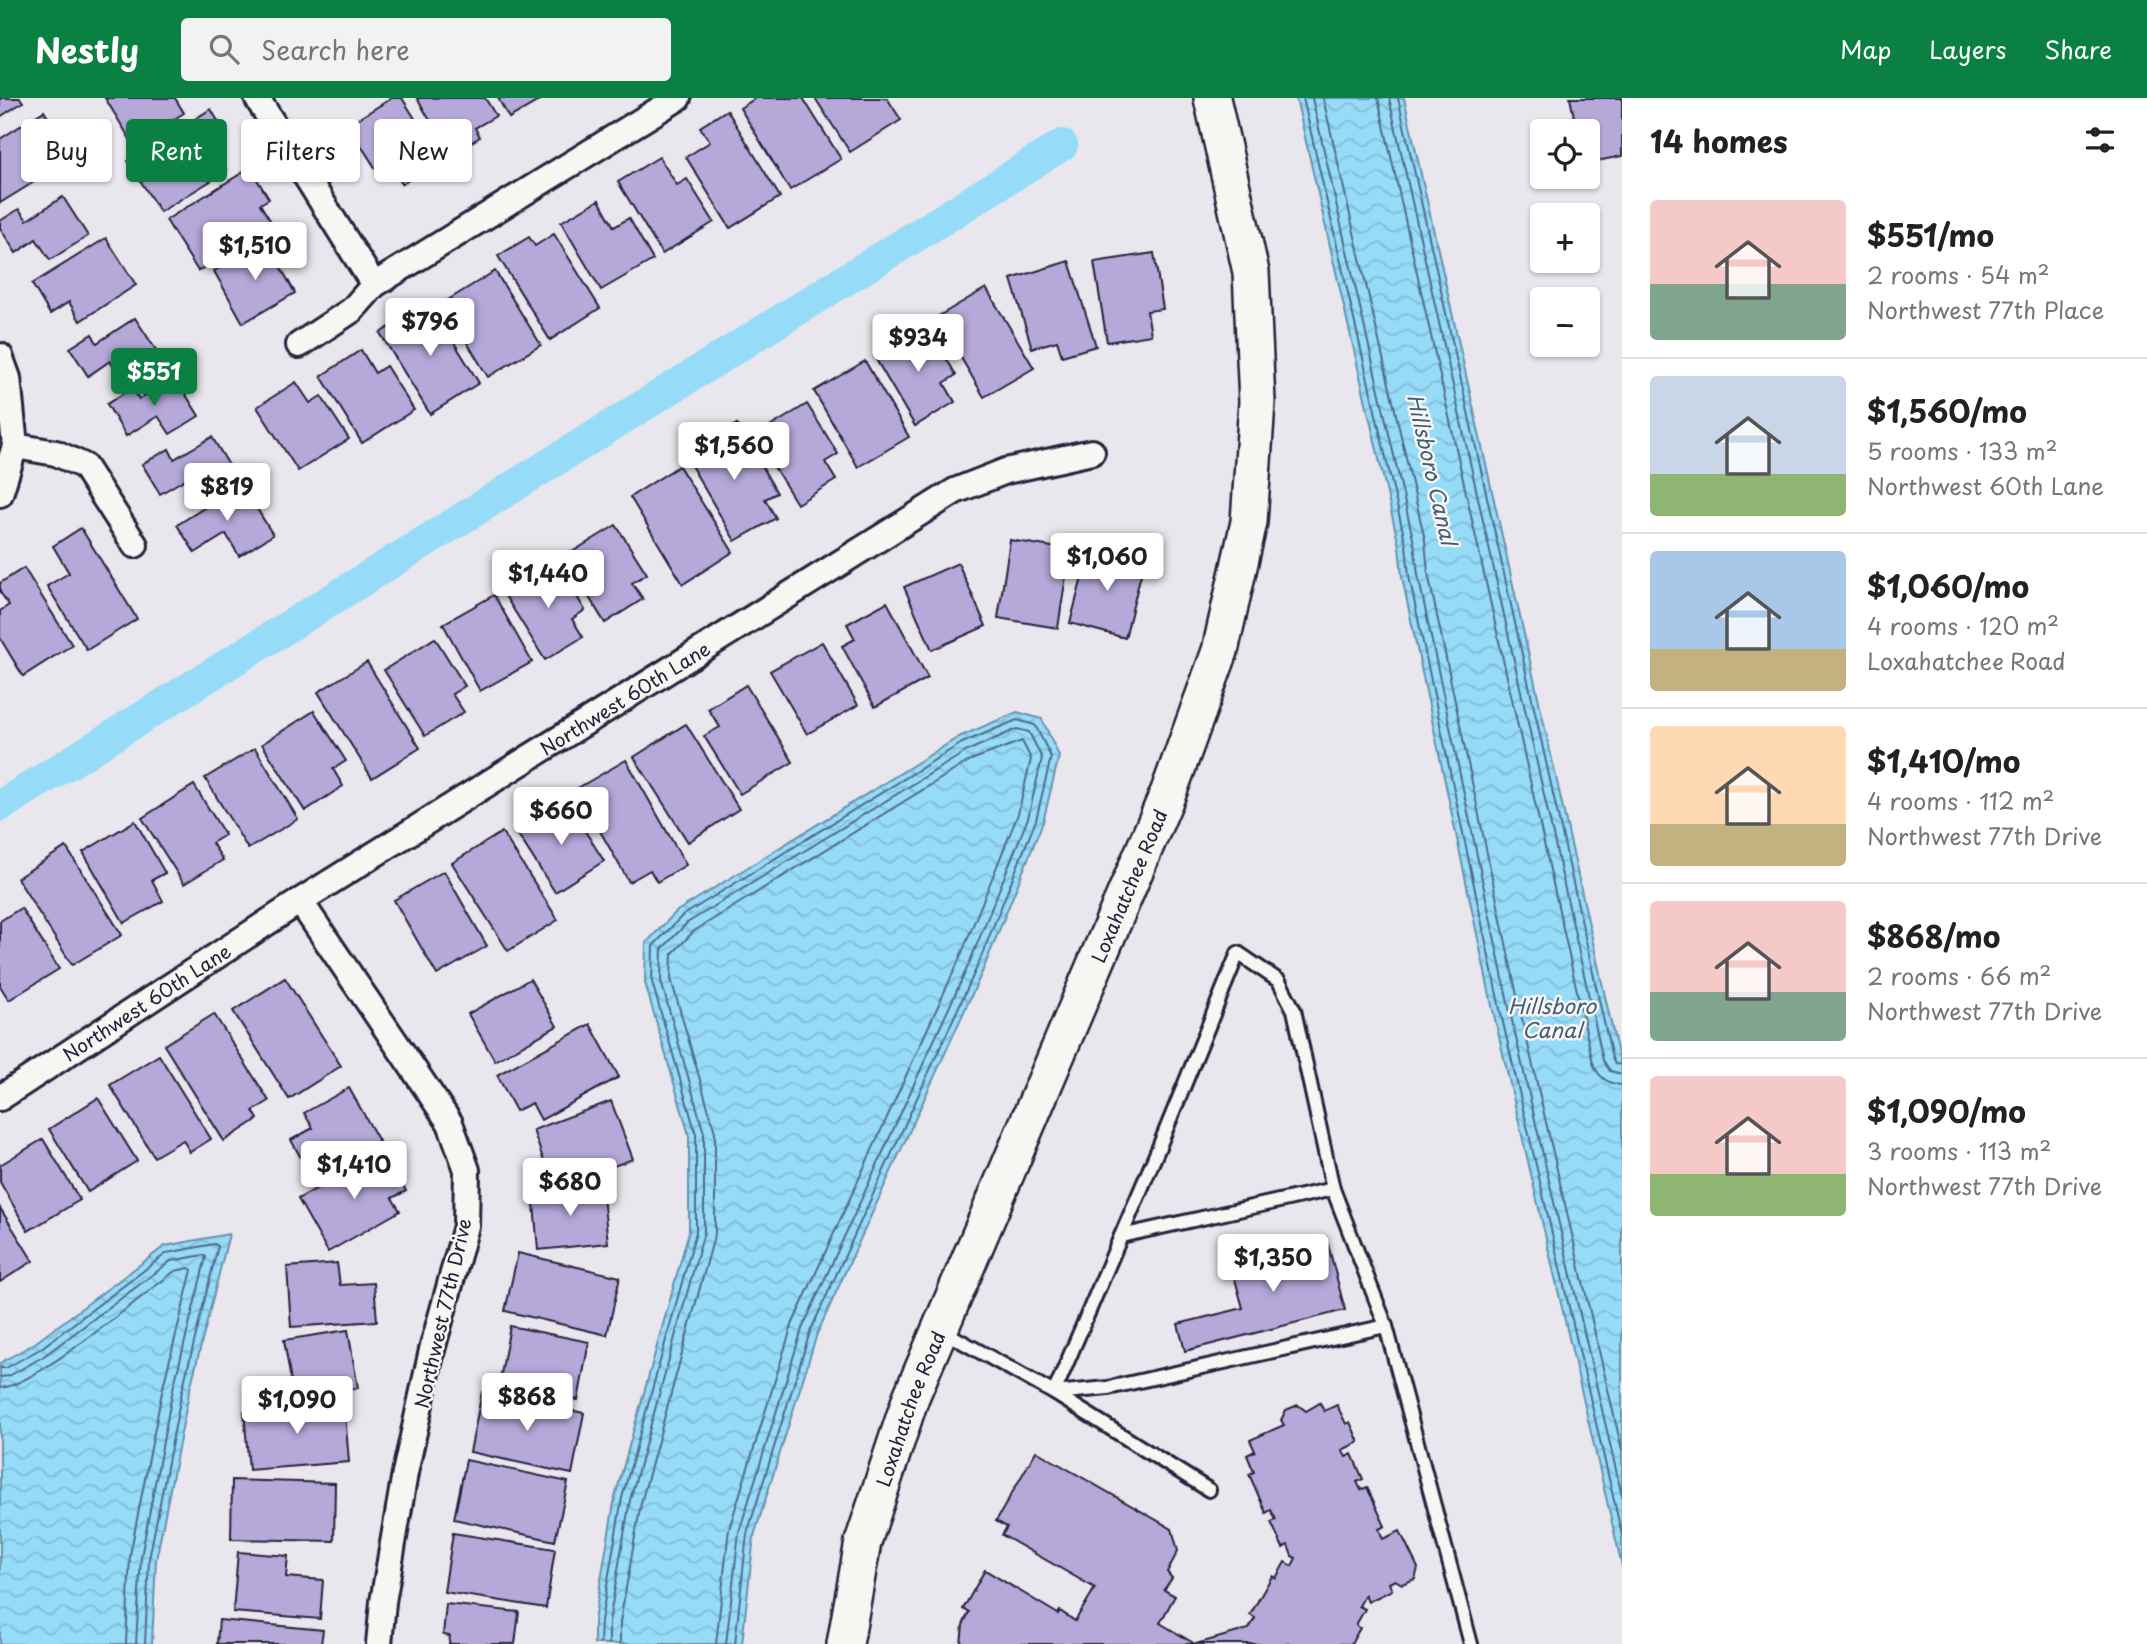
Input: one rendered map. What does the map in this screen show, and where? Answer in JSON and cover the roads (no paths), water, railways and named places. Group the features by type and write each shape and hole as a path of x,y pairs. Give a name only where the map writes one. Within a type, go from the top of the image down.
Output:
{"main road":[{"name":"Loxahatchee Road","path":"845,1644 863,1542 911,1397 1170,792 1223,638 1249,522 1257,401 1251,272 1212,98"}],"street":[{"path":"257,98 374,285"},
{"path":"299,345 352,310 374,285 678,98"},
{"path":"0,356 8,378 15,446 0,495"},
{"path":"15,446 56,453 84,466 135,545"},
{"name":"Northwest 60th Lane","path":"0,1098 300,901 955,491 1006,471 1092,452"},
{"name":"Northwest 77th Drive","path":"300,901 450,1123 467,1170 466,1226 432,1350 405,1473 383,1602 379,1644"}],"lane":[{"path":"1054,1393 1238,953 1279,981 1294,1010 1333,1189 1386,1326 1471,1644"},
{"path":"1121,1236 1333,1189"},
{"path":"1054,1393 1108,1388 1386,1326"},
{"path":"940,1329 1054,1393 1209,1490"}],"water":[{"name":"Hillsboro Canal","path":"1296,98 1404,98 1622,1072 1622,1566 1494,1015 1402,577 1399,546"},
{"path":"1017,712 1042,719 1059,756 1043,822 983,970 817,1334 754,1536 742,1644 594,1644 594,1621 615,1497 689,1231 689,1135 645,983 646,943 677,911 959,737"},
{"path":"229,1234 189,1393 156,1560 152,1644 0,1644 0,1363 35,1343 165,1246"}],"waterway":[{"path":"0,806 1062,145"}]}
